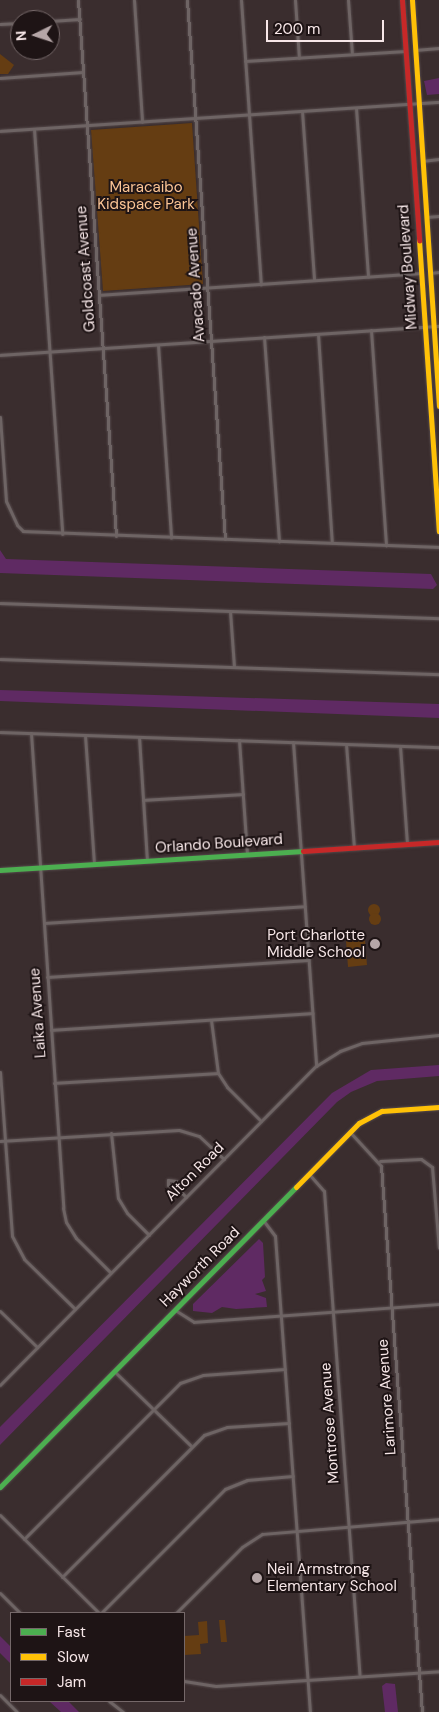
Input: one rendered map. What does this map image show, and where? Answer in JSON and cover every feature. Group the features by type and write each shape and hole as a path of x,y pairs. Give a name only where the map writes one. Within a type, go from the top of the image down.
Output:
{"street":[{"name":"Goldcoast Avenue","path":"78,0 116,536"},
{"path":"134,0 142,122"},
{"name":"Avacado Avenue","path":"187,0 225,540"},
{"path":"241,0 261,284"},
{"path":"295,0 299,58"},
{"path":"348,0 352,54"},
{"name":"Midway Boulevard","path":"402,0 439,532"},
{"name":"Midway Boulevard","path":"412,0 430,273 437,326 439,406"},
{"path":"60,20 80,19"},
{"path":"415,50 439,48"},
{"path":"245,62 406,51"},
{"path":"0,78 84,72"},
{"path":"0,132 439,102"},
{"path":"356,108 368,277"},
{"path":"302,111 314,280"},
{"path":"34,129 62,534"},
{"path":"422,160 439,159"},
{"path":"426,217 439,216"},
{"path":"430,273 439,272"},
{"path":"99,295 420,273"},
{"path":"0,355 437,326"},
{"path":"371,330 386,545"},
{"path":"318,334 332,543"},
{"path":"264,337 279,541"},
{"path":"158,344 171,538"},
{"path":"0,417 6,501 15,521 23,531 31,533 439,547"},
{"path":"0,603 439,618"},
{"path":"230,611 234,667"},
{"path":"0,658 439,674"},
{"path":"0,732 439,747"},
{"name":"Laika Avenue","path":"31,733 54,1084 66,1222 76,1238 111,1273"},
{"path":"85,735 94,864"},
{"path":"139,736 147,861"},
{"path":"239,740 247,854"},
{"path":"293,742 316,1066"},
{"path":"346,744 354,847"},
{"path":"400,746 407,844"},
{"path":"143,800 242,794"},
{"name":"Orlando Boulevard","path":"0,870 439,842"},
{"path":"44,923 304,906"},
{"path":"47,977 308,960"},
{"path":"51,1030 312,1013"},
{"path":"211,1020 218,1073 227,1087 262,1121"},
{"name":"Alton Road","path":"0,1385 316,1066 340,1051 362,1043 439,1035"},
{"path":"0,1072 2,1141 14,1244 24,1259 75,1309"},
{"path":"54,1084 218,1073"},
{"name":"Hayworth Road","path":"0,1487 350,1132 369,1116 382,1111 439,1107"},
{"path":"2,1141 111,1133 185,1131 199,1136 224,1159"},
{"path":"350,1132 380,1161 421,1159 432,1167 439,1248"},
{"path":"111,1133 118,1198 127,1213 149,1235"},
{"name":"Larimore Avenue","path":"380,1161 422,1712"},
{"name":"Montrose Avenue","path":"309,1174 324,1191 360,1676"},
{"path":"176,1187 186,1197"},
{"path":"263,1220 275,1236 310,1712"},
{"path":"174,1310 184,1319 194,1322 439,1304"},
{"path":"0,1310 37,1347"},
{"path":"24,1539 175,1387 193,1377 285,1369"},
{"path":"114,1371 191,1446"},
{"path":"62,1577 204,1435 220,1428 289,1423"},
{"path":"101,1612 225,1489 247,1480 293,1476"},
{"path":"0,1515 99,1612"},
{"path":"177,1612 252,1539 267,1532 439,1519"},
{"path":"0,1593 19,1612"},
{"path":"185,1682 216,1686 439,1671"},
{"path":"0,1695 17,1712"},
{"path":"110,1702 123,1712"}],"green space":[{"path":"0,54 14,65 8,74 0,74"},
{"name":"Maracaibo Kidspace Park","path":"192,123 203,284 103,291 91,130"},
{"path":"372,904 376,904 380,910 376,916 372,916 368,912 368,908"},
{"path":"373,913 377,913 381,919 377,925 373,925 369,921 369,917"},
{"path":"365,940 367,965 348,967 346,941"},
{"path":"219,1620 225,1620 227,1642 221,1642"},
{"path":"207,1621 208,1643 200,1644 201,1654 185,1655 185,1636 199,1635 198,1622"}],"shaded area":[{"path":"439,78 439,94 427,95 424,81"},
{"path":"0,550 6,559 431,574 437,585 433,589 0,573"},
{"path":"0,690 439,704 439,718 0,701"},
{"path":"439,1065 439,1076 377,1081 351,1092 337,1102 0,1445 0,1427 332,1093 371,1070"},
{"path":"259,1239 263,1243 265,1277 262,1280 266,1291 255,1294 266,1298 267,1307 236,1309 222,1307 212,1313 193,1311 193,1304"},
{"path":"0,1636 10,1646 10,1663 0,1653"},
{"path":"386,1683 395,1684 398,1712 385,1712 382,1686"},
{"path":"50,1702 69,1702 79,1712 61,1712"}],"traffic: fast":[{"path":"0,870 303,851"},
{"path":"0,1487 296,1187"}],"traffic: slow":[{"path":"412,0 439,406"},
{"path":"419,240 439,531"},
{"path":"296,1187 359,1123 382,1111 439,1107"}],"traffic: jam":[{"path":"402,0 419,240"},
{"path":"303,851 439,842"}],"place":[{"name":"Port Charlotte Middle School","path":"375,944"},
{"name":"Neil Armstrong Elementary School","path":"257,1578"}]}
